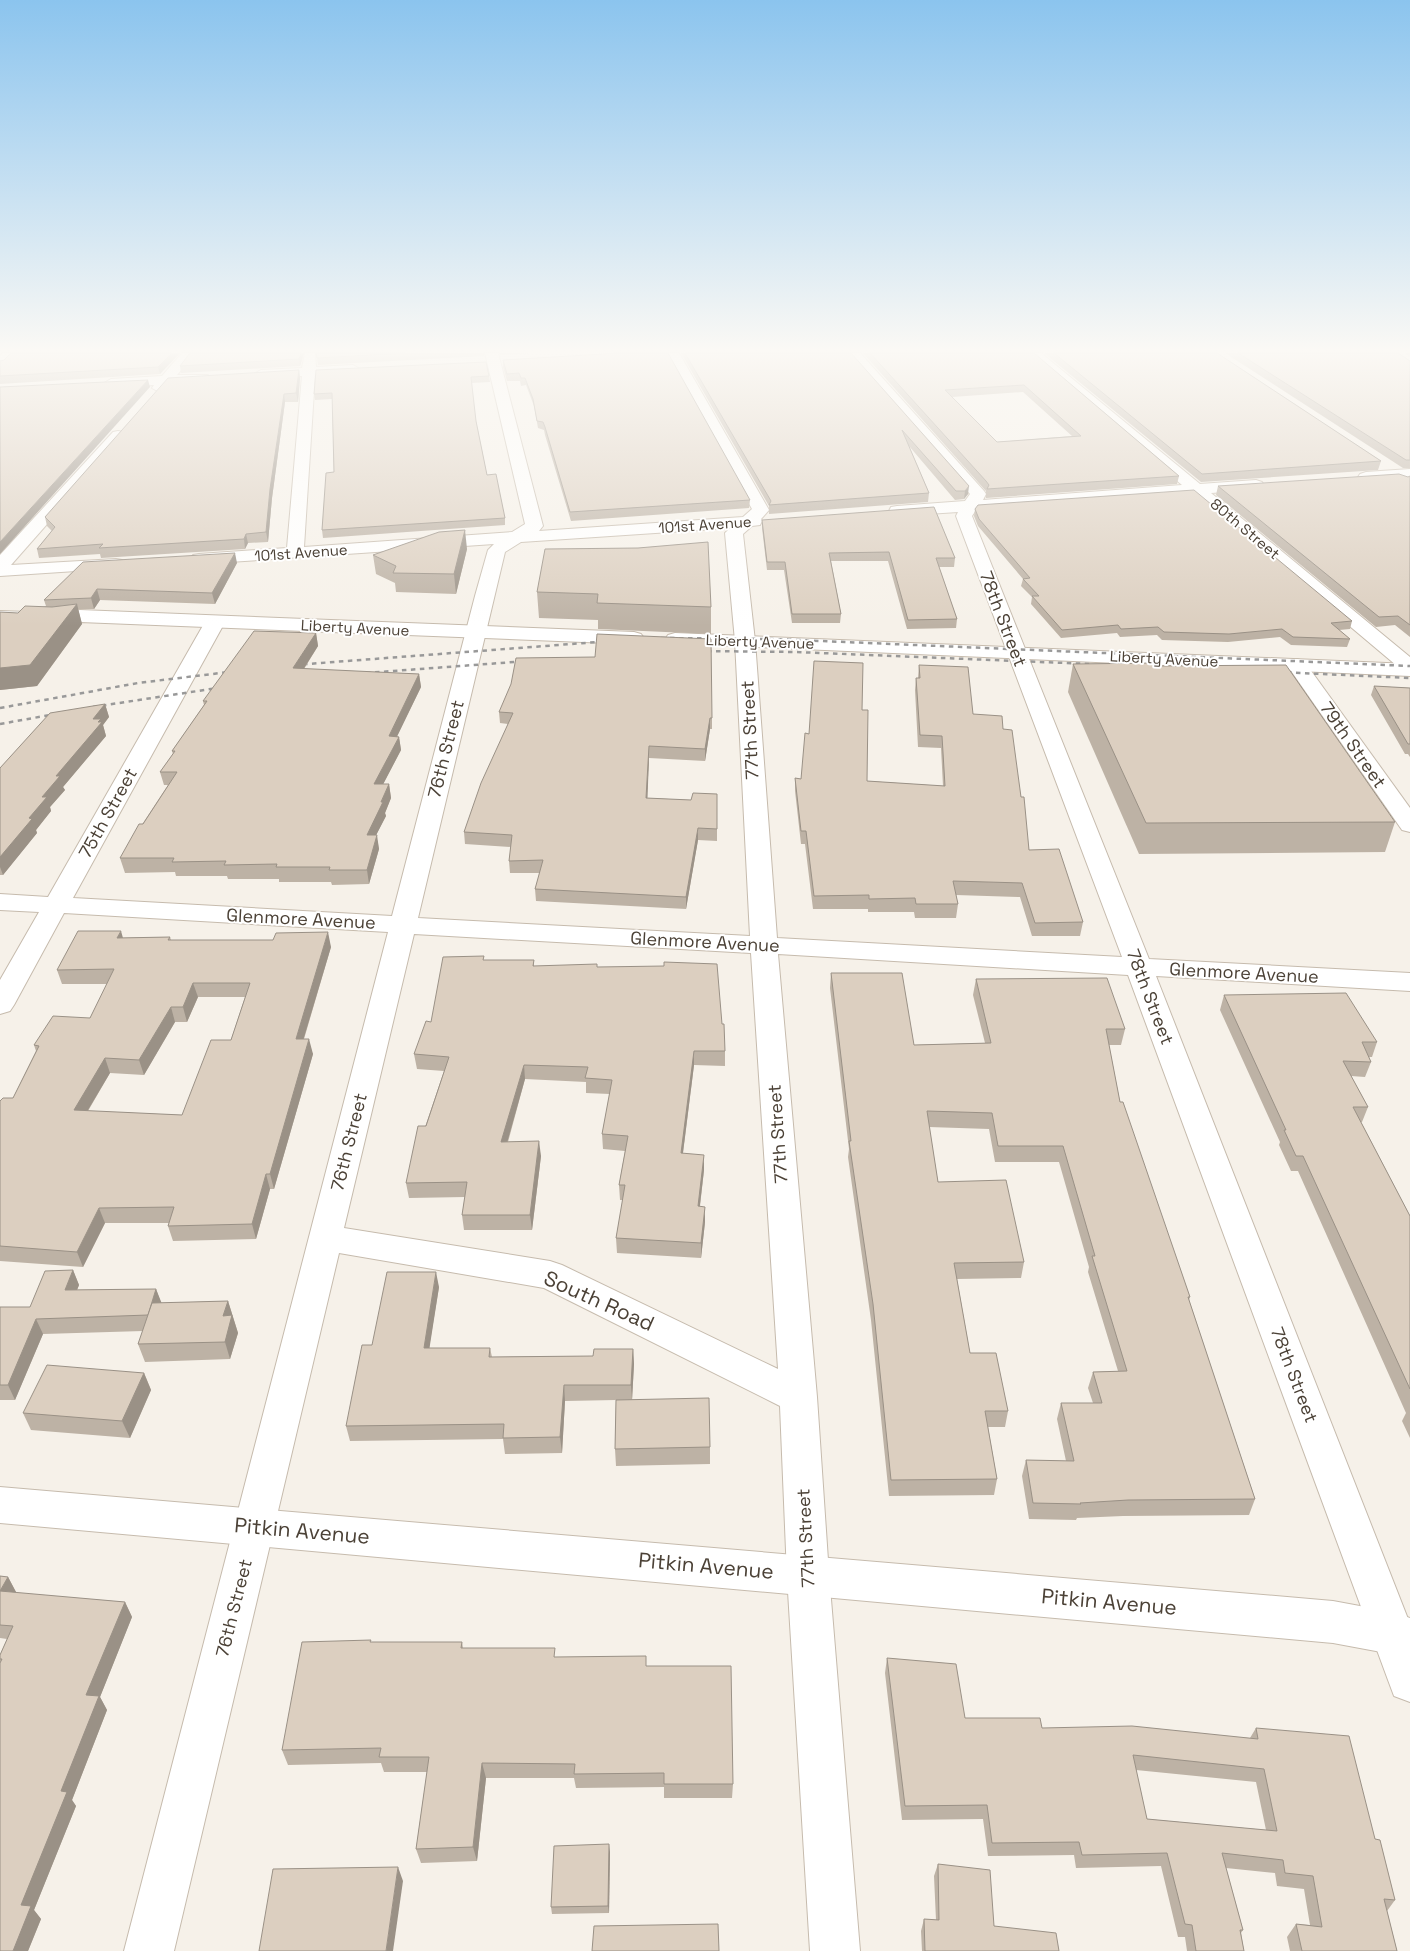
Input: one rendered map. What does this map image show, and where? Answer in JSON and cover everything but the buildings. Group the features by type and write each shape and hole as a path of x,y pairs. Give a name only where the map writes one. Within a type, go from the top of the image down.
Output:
{"street":[{"path":"0,566 109,444"},
{"path":"295,553 303,444"},
{"name":"76th Street","path":"149,1951 402,925 497,550 534,526 516,444"},
{"name":"77th Street","path":"724,444 761,510 763,520 734,533 745,641 764,946 798,1397 808,1575 835,1951"},
{"name":"78th Street","path":"933,444 978,494 964,516 1401,1636 1410,1680"},
{"name":"80th Street","path":"1143,444 1410,668"},
{"path":"1376,460 1406,477"},
{"path":"1354,478 1406,477"},
{"path":"883,512 1273,484"},
{"name":"101st Avenue","path":"178,560 515,539 763,520"},
{"path":"0,571 129,563"},
{"name":"Liberty Avenue","path":"0,605 68,612 80,616"},
{"name":"Liberty Avenue","path":"0,617 58,619 80,616 475,633 745,641 1297,665 1410,668"},
{"name":"75th Street","path":"0,1005 215,622"},
{"name":"79th Street","path":"1297,665 1410,825"},
{"name":"Glenmore Avenue","path":"0,902 1410,982"},
{"name":"South Road","path":"326,1238 550,1274 798,1397"},
{"name":"Pitkin Avenue","path":"0,1505 1333,1622 1401,1636"}],"railway":[{"path":"661,638 774,639 1410,666"},
{"path":"294,665 611,641"},
{"path":"698,651 796,652 1090,664"},
{"path":"366,673 528,661"},
{"path":"0,708 138,683 237,671"},
{"path":"1278,672 1410,678"},
{"path":"93,707 224,687"},
{"path":"0,724 61,713"}]}
